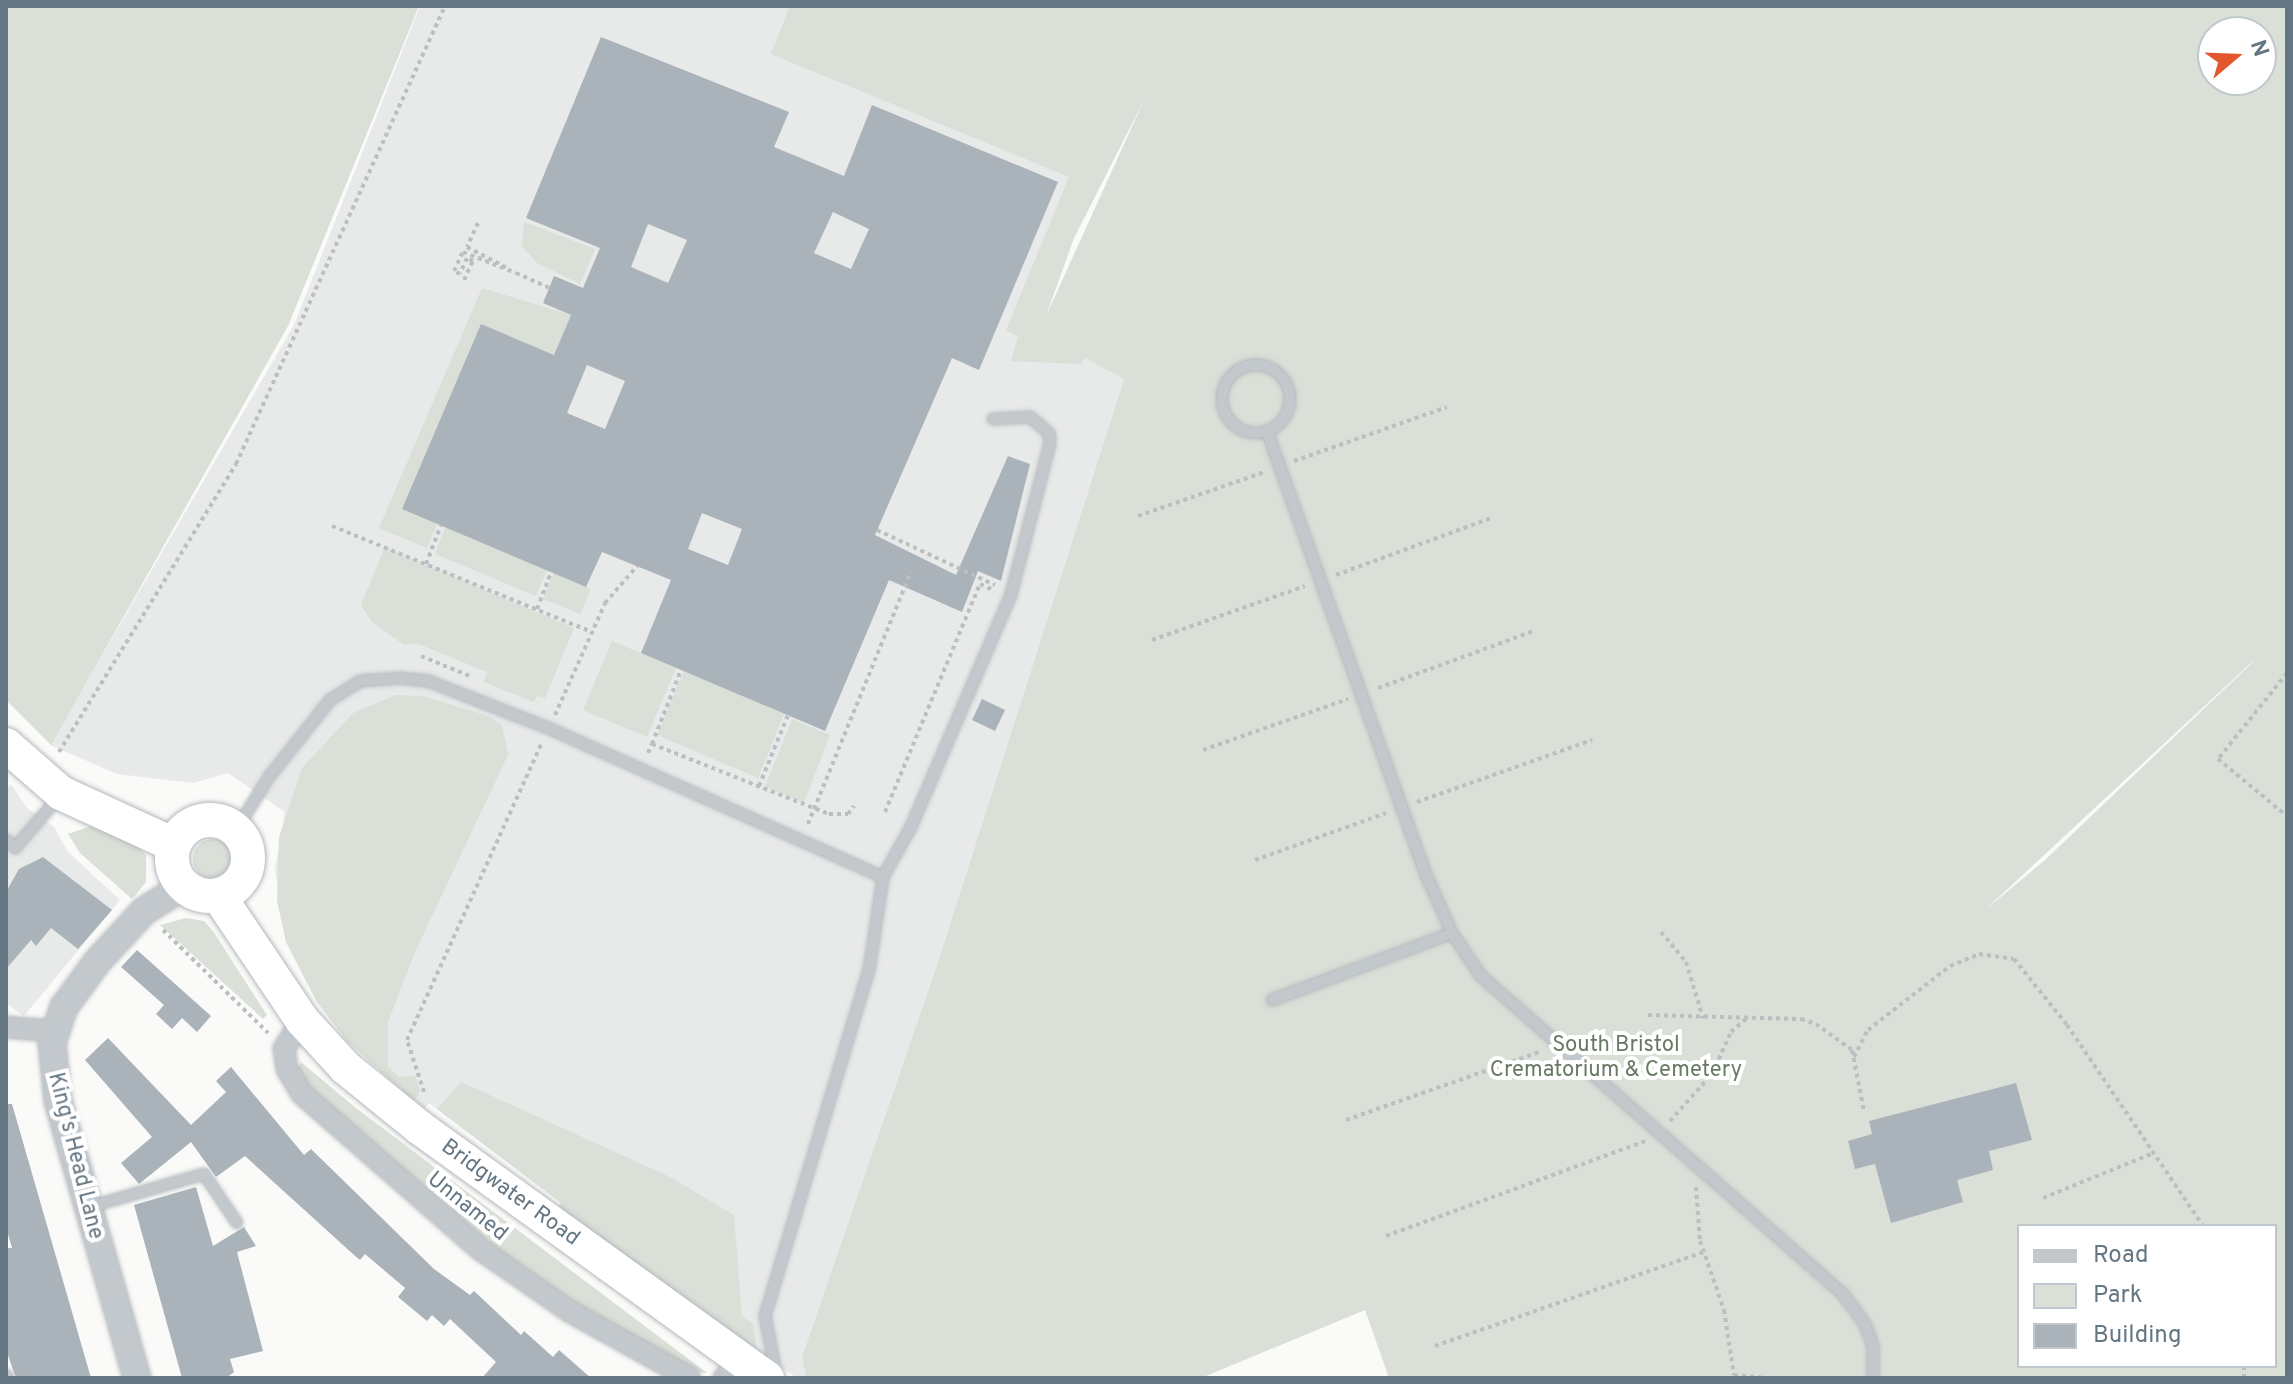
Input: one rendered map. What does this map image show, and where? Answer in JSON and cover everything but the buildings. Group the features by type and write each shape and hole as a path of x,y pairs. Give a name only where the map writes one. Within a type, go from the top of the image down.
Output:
{"highway":[{"path":"6,745 63,793 180,837"},
{"path":"212,820 236,830 245,843 245,873 229,893 218,895 184,886 172,860 180,837 212,820"},
{"name":"Bridgwater Road","path":"245,873 279,982"},
{"name":"Bridgwater Road","path":"218,895 302,1020 346,1068 420,1128 745,1373"}],"street":[{"name":"King's Head Lane","path":"137,1378 53,1080 54,1031 82,980 144,911 184,886"},
{"path":"284,1049 302,1020"},
{"path":"6,1027 54,1031"},
{"name":"Unnamed","path":"284,1049 287,1069 302,1094 425,1206 569,1311 690,1378"}],"lane":[{"path":"1240,368 1272,369 1287,385 1284,418 1267,431 1244,431 1222,407 1224,385 1240,368"},
{"path":"777,1378 765,1316 869,970 883,877 911,827 1011,595 1050,443 1049,433 1030,417 993,419"},
{"path":"1267,431 1402,808 1452,933 1481,976 1854,1306 1873,1346 1873,1378"},
{"path":"236,830 330,700 360,681 428,681 548,728 803,838 883,877"},
{"path":"6,840 15,848 63,793"},
{"path":"1272,1000 1452,933"},
{"path":"87,1207 204,1174 237,1223"}],"path":[{"path":"63,793 236,464 445,6"},
{"path":"478,223 467,247 516,273"},
{"path":"464,280 473,261 467,258 460,274 454,271 463,252 549,288"},
{"path":"1138,516 1447,407"},
{"path":"426,564 441,525"},
{"path":"332,526 592,632"},
{"path":"877,530 997,585 995,591 980,584 885,812"},
{"path":"566,725 553,719 605,603 637,566"},
{"path":"803,838 911,571"},
{"path":"537,609 551,572"},
{"path":"644,763 681,670"},
{"path":"2287,673 2218,759 2287,816"},
{"path":"759,786 788,715"},
{"path":"420,1128 432,1114 407,1040 548,728"},
{"path":"1255,860 1592,740"},
{"path":"652,744 815,808 848,814 854,806"},
{"path":"144,911 284,1049"},
{"path":"1661,932 1686,962 1703,1018"},
{"path":"1854,1057 1868,1030 1915,989 1979,954 2003,954 2032,975 2202,1224"},
{"path":"1648,1015 1816,1024 1838,1037 1854,1057 1864,1111"},
{"path":"1386,1236 1659,1134 1712,1074 1731,1032 1746,1019"},
{"path":"1346,1120 1559,1044"},
{"path":"2043,1198 2153,1153"},
{"path":"1706,1175 1695,1188 1704,1252 1724,1310 1734,1375 1770,1378"},
{"path":"1435,1346 1704,1252"}],"shaded area":[{"path":"420,6 1125,6 1160,68 1074,238 1039,332 1124,379 938,962 802,1357 806,1378 797,1378 720,1325 559,1207 561,1203 429,1103 424,1109 348,1042 317,1002 286,942 275,869 285,812 228,773 193,783 117,774 50,745 294,325"},
{"path":"11,784 27,808 54,827 68,852 120,900 24,1016 6,1003 6,790"}],"green space":[{"path":"6,6 419,6 288,326 51,745 6,700"},
{"name":"South Bristol Crematorium & Cemetery","path":"790,6 2287,6 2287,1378 1389,1378 1365,1310 1201,1378 806,1378 802,1357 938,962 1124,379 1085,358 1081,364 1011,361 1018,337 1006,330 1069,177 771,54","holes":["1145,98 1046,316 1074,238","2254,661 2045,860 1985,910"]},
{"path":"524,222 595,249 580,284 537,263 522,246"},
{"path":"482,288 571,315 554,355 481,324 437,524 427,548 379,528"},
{"path":"445,527 547,570 536,596 435,554"},
{"path":"385,547 574,628 545,698 537,696 534,702 484,682 487,672 416,643 404,645 371,621 361,605"},
{"path":"554,573 591,589 580,614 543,599"},
{"path":"612,641 676,668 647,737 583,710"},
{"path":"684,671 784,714 758,778 657,735"},
{"path":"396,695 423,696 488,716 502,725 508,755 415,952 388,1022 388,1067 400,1077 415,1076 420,1092 414,1101 348,1042 317,1002 286,942 277,901 279,837 302,768 353,713"},
{"path":"792,719 830,735 804,803 765,787"},
{"path":"91,826 133,843 146,855 146,882 132,899 80,853 68,834"},
{"path":"213,839 227,845 233,859 227,873 213,879 199,873 193,859 199,845"},
{"path":"186,918 204,921 213,931 267,1015 263,1019 160,925"},
{"path":"301,1062 356,1108 707,1373 680,1371 481,1244 312,1094 298,1068"},
{"path":"461,1082 670,1177 734,1215 742,1316 754,1325 756,1350 559,1207 561,1203 437,1109"}]}
